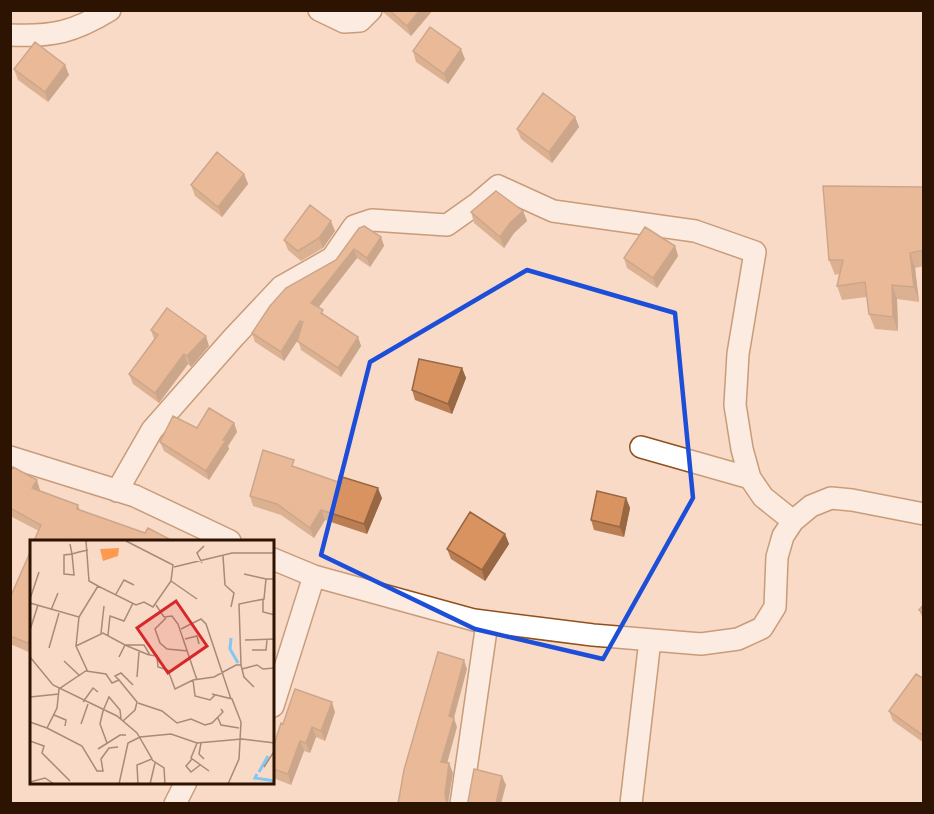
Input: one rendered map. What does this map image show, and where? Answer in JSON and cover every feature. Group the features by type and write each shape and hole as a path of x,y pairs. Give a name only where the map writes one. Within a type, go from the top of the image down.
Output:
{"street":[{"path":"10,35 42,37 84,26 110,10"},
{"path":"319,10 344,22 360,21 371,10"},
{"path":"117,491 152,430 233,338 281,287 332,258 354,226 372,220 447,225 498,186 553,211 695,231 755,252 738,354 735,405 742,449 750,478 763,497 793,521"},
{"path":"641,447 750,478"},
{"path":"10,457 135,496 228,540"},
{"path":"274,559 315,576 487,623 701,644 738,639 762,628 775,607 777,557 783,536 793,521 811,506 831,498 924,514"},
{"path":"274,703 315,576"},
{"path":"461,804 487,623"},
{"path":"631,804 650,640"},
{"path":"175,804 185,784"}],"highlighted area":[{"path":"527,270 675,313 693,498 603,659 475,629 321,555 370,362"}],"building":[{"path":"389,10 420,10 407,26"},
{"path":"430,27 461,49 444,74 413,51"},
{"path":"35,42 65,65 45,92 14,69"},
{"path":"543,93 575,117 549,152 517,129"},
{"path":"217,152 244,174 218,207 191,185"},
{"path":"823,186 924,187 924,250 910,253 914,287 892,285 893,317 869,314 865,282 837,286 843,260 829,260"},
{"path":"496,191 523,211 500,237 471,212"},
{"path":"310,205 331,221 319,238 298,251 284,240"},
{"path":"364,226 381,237 367,258 354,249 311,303 323,310 321,313 358,337 338,368 297,341 303,322 300,321 281,352 252,333 270,306 286,288 336,260 359,228"},
{"path":"645,227 675,246 653,278 624,258"},
{"path":"167,308 206,336 187,356 184,354 155,393 129,374 158,335 151,330"},
{"path":"419,359 462,368 448,404 412,390"},
{"path":"209,408 234,423 206,471 160,442 173,416 197,428"},
{"path":"263,450 294,460 292,466 338,482 339,476 378,488 364,524 321,510 310,528 277,504 250,496"},
{"path":"13,467 37,480 32,488 78,505 77,509 145,533 148,528 171,540 34,540 41,525 10,508 10,472"},
{"path":"597,491 626,498 620,527 591,520"},
{"path":"470,512 505,534 482,570 447,549"},
{"path":"30,553 30,639 28,643 10,636 10,598"},
{"path":"924,604 924,614 919,610"},
{"path":"438,652 464,660 449,716 454,718 441,762 449,763 445,794 449,804 398,804 404,770"},
{"path":"916,674 924,679 924,736 889,711"},
{"path":"295,689 332,702 321,731 312,727 306,743 300,741 288,774 274,769 274,745 281,723 283,724"},
{"path":"474,769 502,776 496,804 466,804"}]}
